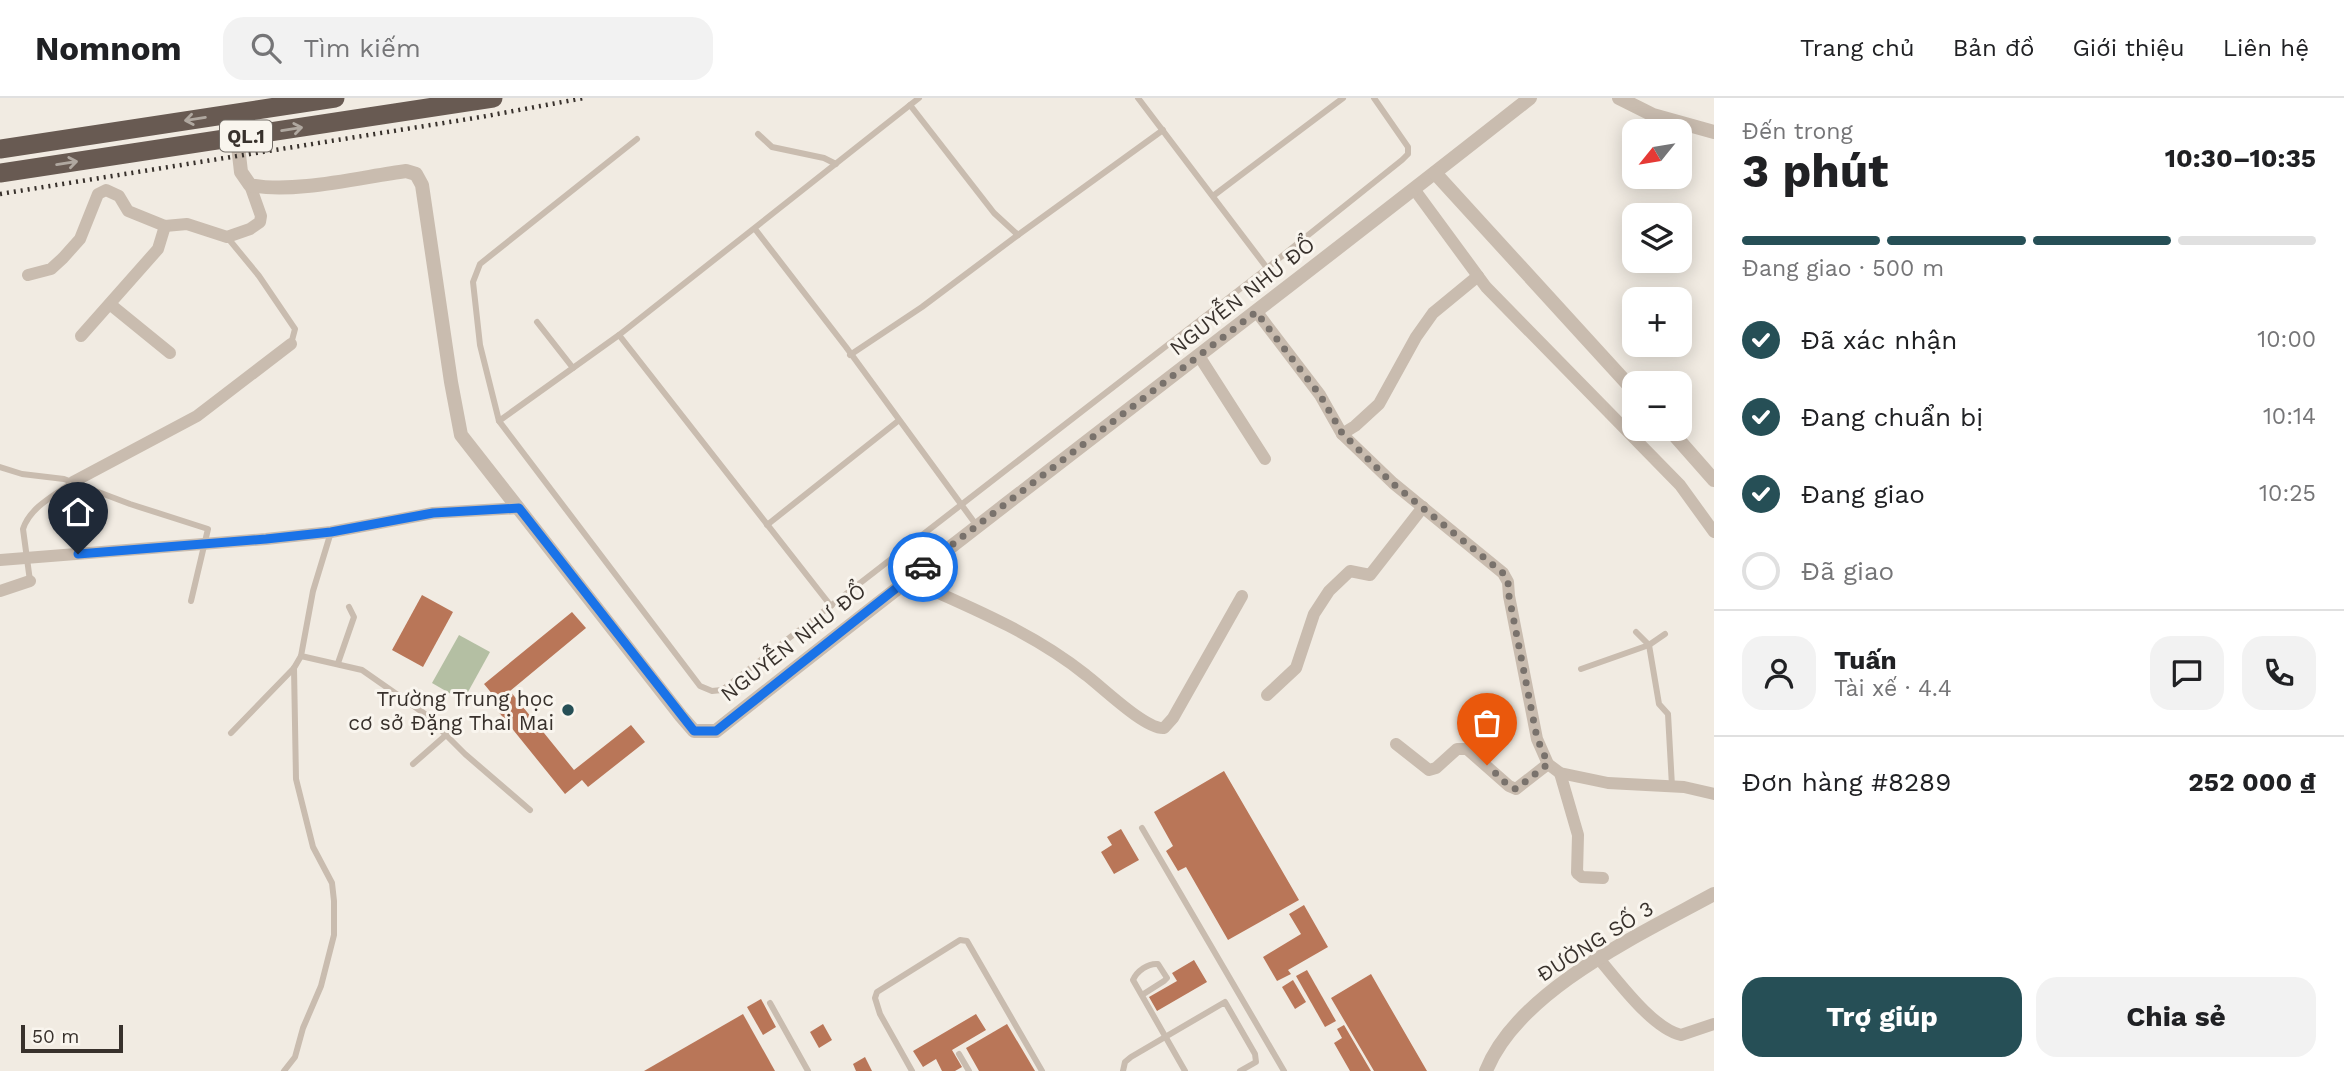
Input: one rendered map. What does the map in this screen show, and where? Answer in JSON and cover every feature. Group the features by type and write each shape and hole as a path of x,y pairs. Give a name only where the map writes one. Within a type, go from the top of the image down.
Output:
{"highway":[{"name":"QL.1","path":"0,149 289,101 335,98"},
{"name":"QL.1","path":"0,173 493,98"}],"street":[{"name":"NGUYỄN NHƯ ĐỔ","path":"250,185 265,188 295,187 407,171 416,174 422,185 461,435 694,731 716,731 908,579 1530,98"},
{"path":"1619,98 1653,115 1714,132"},
{"path":"29,275 51,269 80,240 98,194 106,190 119,196 128,211 165,226 187,224 227,237 250,229 260,222 261,216 250,185 241,172 237,137"},
{"path":"1435,173 1622,378"},
{"path":"1414,189 1501,303 1680,485 1714,532"},
{"path":"81,336 158,249 165,226"},
{"path":"1342,433 1379,404 1416,337 1433,313 1478,276"},
{"path":"111,305 170,353"},
{"path":"1256,312 1320,395 1342,433 1392,483 1503,573 1508,582 1537,738 1548,764 1560,773 1608,783 1672,786 1714,794"},
{"path":"73,482 197,416 291,344"},
{"path":"1199,356 1265,460"},
{"path":"1680,441 1714,480"},
{"path":"1267,695 1296,668 1314,614 1329,591 1350,571 1370,575 1423,507"},
{"path":"0,560 204,545 331,532 433,513 519,508"},
{"path":"908,579 1037,642 1081,670 1158,729 1164,728 1173,718 1242,596"},
{"path":"0,591 30,581"},
{"path":"1396,744 1429,769 1436,768 1457,749 1467,749 1509,786 1516,789 1548,764"},
{"path":"1560,773 1577,835 1577,873 1582,877 1603,878"},
{"name":"ĐƯỜNG SỐ 3","path":"1486,1071 1508,1034 1540,1000 1599,959 1714,894"},
{"path":"1599,959 1647,1013 1673,1033 1686,1034 1714,1024"}],"lane":[{"path":"499,421 619,335 919,98"},
{"path":"1138,98 1267,268"},
{"path":"1213,197 1343,98"},
{"path":"637,139 480,264 473,282 480,345 499,421 700,686 712,691 722,690 1267,268 1408,155 1408,147 1374,98"},
{"path":"910,105 994,213 1018,234"},
{"path":"850,355 922,307 1163,130"},
{"path":"758,134 772,148 824,158 836,164"},
{"path":"755,229 977,526"},
{"path":"227,237 259,276 295,329 291,344"},
{"path":"537,323 573,368"},
{"path":"619,335 831,606"},
{"path":"767,524 898,421"},
{"path":"0,467 73,482 208,529 191,601"},
{"path":"30,581 23,529 26,521 41,505 73,482"},
{"path":"232,733 301,656 313,591 331,532"},
{"path":"338,663 354,617 349,607"},
{"path":"1636,632 1648,645 1658,704 1668,715 1672,786"},
{"path":"1581,669 1648,645 1665,634"},
{"path":"301,656 362,670 425,715 530,810"},
{"path":"284,1071 295,1057 303,1028 321,986 334,935 331,883 313,847 296,779 293,668"},
{"path":"413,764 446,735"},
{"path":"1142,828 1284,1071"},
{"path":"912,1071 880,1014 875,998 877,992 960,940 967,941 1042,1071"},
{"path":"1142,995 1167,978 1158,964 1153,964 1135,975 1133,980 1185,1071"},
{"path":"1123,1071 1125,1062 1131,1057 1226,1002 1255,1054 1256,1062 1240,1071"},
{"path":"770,1003 808,1071"},
{"path":"959,1054 969,1071"}],"green space":[{"path":"459,635 490,652 463,701 432,683"}],"building":[{"path":"422,595 453,612 423,667 392,650"},
{"path":"572,612 586,628 510,691 574,770 631,725 645,742 588,787 582,780 565,794 493,705 498,701 484,684"},
{"path":"1224,771 1299,900 1228,940 1186,867 1178,871 1166,851 1173,846 1154,812"},
{"path":"1121,829 1139,860 1114,874 1101,852 1112,845 1107,837"},
{"path":"1304,905 1328,947 1288,970 1291,974 1277,981 1263,957 1301,934 1289,914"},
{"path":"1194,960 1207,982 1157,1011 1149,997 1177,981 1172,973"},
{"path":"1307,970 1336,1021 1325,1027 1296,976"},
{"path":"1371,974 1427,1071 1374,1071 1331,998"},
{"path":"1293,980 1306,1002 1295,1009 1282,987"},
{"path":"761,999 776,1027 763,1035 747,1007"},
{"path":"743,1014 775,1071 644,1071"},
{"path":"976,1014 986,1030 952,1050 962,1067 955,1071 942,1071 936,1059 923,1067 913,1051"},
{"path":"823,1024 832,1040 819,1048 810,1032"},
{"path":"1007,1024 1035,1071 979,1071 966,1048"},
{"path":"1344,1025 1371,1071 1350,1071 1334,1043 1342,1038 1337,1029"},
{"path":"865,1057 872,1071 856,1071 853,1064"}],"railway":[{"path":"0,194 584,98"}],"way so far":[{"path":"923,567 1256,312 1320,395 1342,433 1392,483 1503,573 1508,582 1537,738 1548,764 1516,789 1509,786 1487,765"}],"place":[{"name":"Trường Trung học cơ sở Đặng Thai Mai","path":"568,710"}],"route":[{"path":"78,554 266,539 331,532 433,513 519,508 694,731 716,731 923,567"}]}
